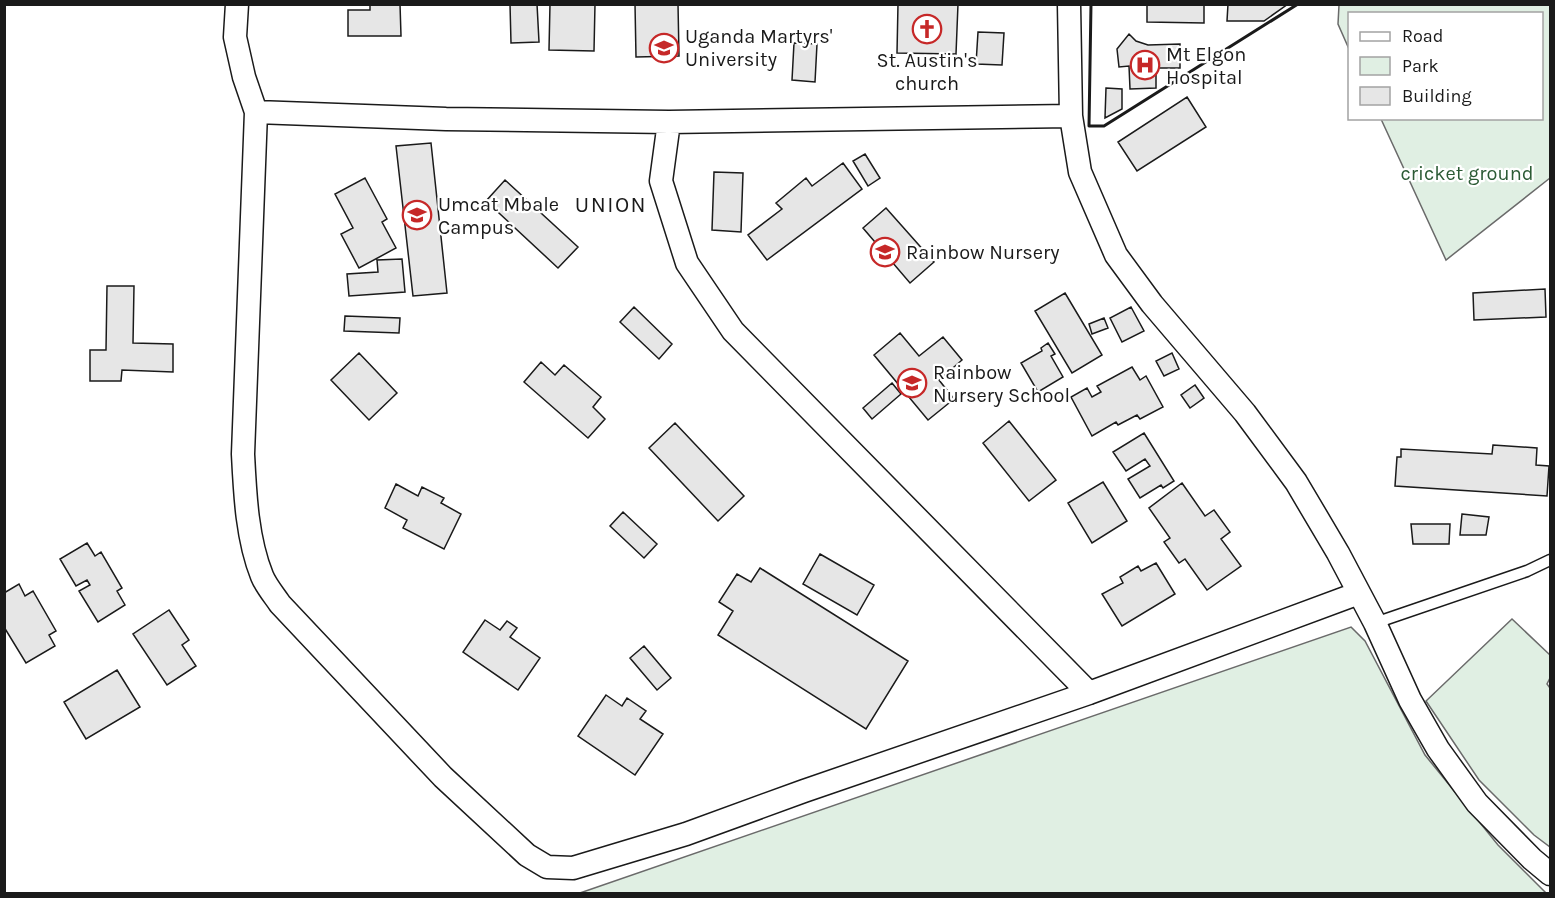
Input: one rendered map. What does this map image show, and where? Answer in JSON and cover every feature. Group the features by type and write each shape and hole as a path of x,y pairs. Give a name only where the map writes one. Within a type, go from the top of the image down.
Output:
{"street":[{"path":"237,4 235,37 244,76 256,112 243,454 247,509 262,578 280,604 443,777 527,855 547,867 573,868 686,834 1089,693 1359,593"},
{"path":"1069,4 1071,116 1080,172 1116,255 1152,304 1245,413 1296,482 1376,623 1410,700 1438,749 1477,803 1532,859 1551,874"},
{"path":"256,112 446,119 669,122 1071,116"},
{"path":"669,122 661,181 687,263 733,331 1089,693"}],"lane":[{"path":"1376,623 1527,571 1551,560"}],"green space":[{"name":"cricket ground","path":"1339,5 1550,5 1550,178 1446,260 1381,120 1543,120 1543,12 1348,12 1348,47 1338,24"},
{"path":"1512,619 1550,655 1550,678 1547,684 1550,688 1550,847 1534,835 1479,780 1426,701"},
{"path":"1351,627 1365,641 1425,755 1498,845 1546,893 577,894"}],"building":[{"path":"370,4 400,4 401,36 348,36 348,10 370,10"},
{"path":"510,4 537,4 539,42 511,43"},
{"path":"550,4 595,4 594,51 549,50"},
{"path":"635,4 678,4 679,56 636,57"},
{"name":"St. Austin's church","path":"898,4 958,4 956,54 897,53"},
{"path":"1147,4 1204,4 1204,23 1147,22"},
{"path":"1228,4 1288,4 1264,21 1227,21"},
{"path":"978,32 1004,33 1002,65 976,64"},
{"path":"1129,34 1136,41 1148,45 1180,44 1180,68 1156,68 1156,88 1130,89 1129,66 1119,67 1117,49"},
{"path":"794,43 817,44 815,82 792,80"},
{"path":"1106,88 1122,89 1122,109 1105,118"},
{"path":"1187,97 1206,127 1137,171 1118,142"},
{"path":"431,143 447,293 413,296 396,146"},
{"path":"865,154 880,178 868,186 853,161"},
{"path":"843,163 862,189 767,260 748,235 782,209 776,203 806,178 812,186"},
{"path":"714,172 743,173 741,232 712,230"},
{"path":"365,178 387,219 382,222 396,248 359,268 341,234 353,228 335,194"},
{"path":"505,180 578,247 558,268 486,201"},
{"path":"886,208 934,262 910,283 863,228"},
{"path":"402,259 405,292 349,296 347,274 378,272 377,260"},
{"path":"107,286 134,286 133,343 173,344 173,372 122,370 121,381 90,381 90,350 106,350"},
{"path":"1545,289 1546,317 1474,320 1473,293"},
{"path":"1065,293 1102,355 1072,373 1035,311"},
{"path":"634,307 672,344 659,359 620,322"},
{"path":"1131,307 1144,331 1122,342 1110,318"},
{"path":"345,316 400,318 399,333 344,331"},
{"path":"1104,318 1108,328 1092,334 1089,324"},
{"path":"900,333 919,356 943,337 962,360 939,380 954,399 928,420 874,355"},
{"path":"1048,343 1055,354 1051,356 1063,377 1038,392 1021,363 1042,351 1041,348"},
{"path":"359,353 397,393 369,420 331,380"},
{"path":"1172,353 1179,369 1164,376 1156,361"},
{"path":"541,362 555,375 564,365 601,397 593,407 605,419 588,438 524,382"},
{"path":"1132,367 1140,380 1146,376 1163,407 1140,419 1137,415 1118,425 1116,422 1092,436 1071,397 1087,388 1092,397 1101,392 1097,386"},
{"path":"892,383 901,394 872,419 863,408"},
{"path":"1195,385 1204,398 1190,408 1181,395"},
{"path":"1009,421 1056,480 1029,501 983,443"},
{"path":"675,423 744,496 718,521 649,448"},
{"path":"1144,433 1174,481 1163,488 1161,485 1140,498 1128,479 1150,466 1145,459 1126,471 1113,452"},
{"path":"1493,445 1537,448 1536,465 1549,466 1547,496 1395,486 1397,457 1401,457 1401,449 1492,454"},
{"path":"1103,482 1127,521 1092,543 1068,503"},
{"path":"1182,483 1205,516 1214,510 1230,532 1221,539 1241,566 1207,590 1185,559 1179,563 1164,542 1170,538 1149,508"},
{"path":"396,484 418,496 422,487 444,498 441,503 461,514 444,549 403,528 407,520 385,508"},
{"path":"623,512 657,544 644,558 610,526"},
{"path":"1462,514 1489,517 1486,535 1460,535"},
{"path":"1411,524 1450,524 1449,544 1413,544"},
{"path":"87,543 95,556 101,552 122,588 117,591 125,605 98,622 79,591 90,585 87,580 76,586 60,559"},
{"path":"820,554 874,585 857,615 803,584"},
{"path":"1156,563 1175,594 1122,626 1102,594 1123,583 1120,577 1138,566 1141,571"},
{"path":"760,568 908,661 866,729 718,635 733,611 719,602 737,574 751,582"},
{"path":"19,584 25,596 33,591 56,631 49,635 55,646 26,663 4,627 4,593"},
{"path":"169,610 189,640 182,645 196,666 167,685 133,634"},
{"path":"485,620 500,630 507,621 517,628 510,637 540,658 518,690 463,652"},
{"path":"644,646 671,678 657,690 630,658"},
{"path":"117,670 140,707 86,739 64,702"},
{"path":"606,695 622,706 627,698 646,711 640,719 663,734 635,775 578,736"}],"wall":[{"path":"1091,4 1089,126 1104,126 1298,4"}],"place":[{"name":"St. Austin's church","path":"927,29"},
{"name":"Uganda Martyrs' University","path":"664,48"},
{"name":"Mt Elgon Hospital","path":"1145,65"},
{"name":"Umcat Mbale Campus","path":"417,215"},
{"name":"Rainbow Nursery","path":"885,252"},
{"name":"Rainbow Nursery School","path":"912,383"}],"district":[{"name":"UNION","path":"611,205"}]}
